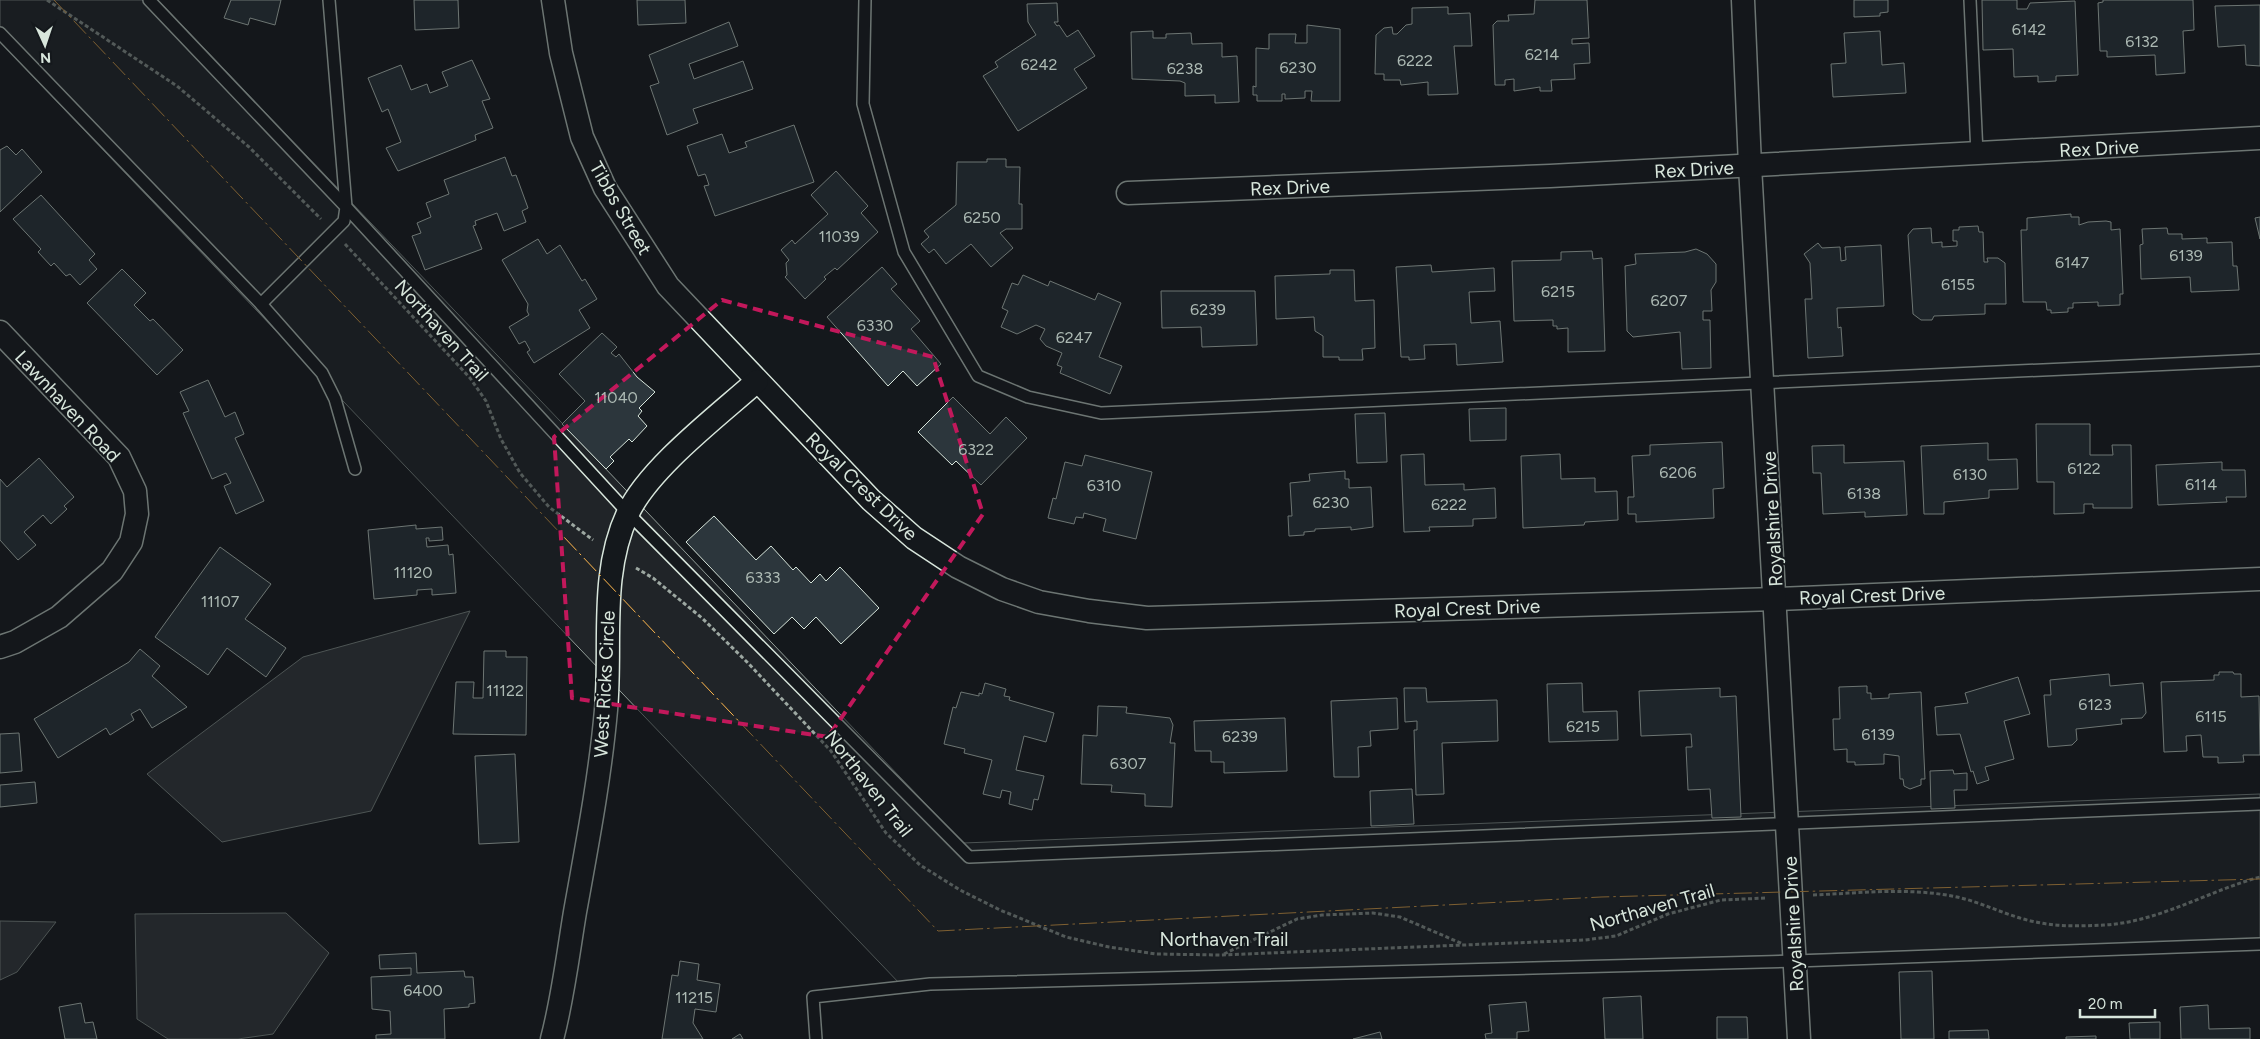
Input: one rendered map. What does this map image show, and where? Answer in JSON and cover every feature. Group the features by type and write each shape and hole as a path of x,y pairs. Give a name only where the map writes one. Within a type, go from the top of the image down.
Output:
{"street":[{"name":"Tibbs Street","path":"553,0 561,53 582,137 605,188 668,286 757,381"},
{"name":"Royalshire Drive","path":"1744,0 1750,166 1764,383 1800,1039"},
{"name":"Rex Drive","path":"1128,194 1750,166 2260,138"},
{"name":"Lawnhaven Road","path":"0,647 14,642 59,617 112,571 131,542 137,514 135,491 119,457 6,342"},
{"name":"West Ricks Circle","path":"552,1039 600,775 607,708 608,596 614,555 628,513 641,490 678,451 757,381"},
{"name":"Royal Crest Drive","path":"757,381 871,500 914,538 958,567 1002,589 1040,602 1089,611 1147,618 1776,599 2260,579"}],"lane":[{"path":"149,0 346,207 628,513 969,857 2260,804"},
{"path":"261,304 344,221 346,207 329,0"},
{"path":"865,0 863,104 904,252 978,376 1028,397 1101,413 2260,360"},
{"path":"1970,0 1977,154"},
{"path":"0,33 261,304 322,373 335,399 355,470"},
{"path":"816,1039 813,997 930,984 1796,961 2260,944"}],"path":[{"name":"Northaven Trail","path":"47,0 177,86 249,147 334,232 470,378 486,401 501,439 520,473 549,507 614,555 652,578 702,618 748,663 831,751 886,833 920,865 960,890 1000,910 1066,936 1108,947 1156,954 1221,956 1585,940 1616,936 1668,914 1721,900 1918,891 1958,897 2036,922 2067,925 2106,925 2146,918 2234,884 2260,878"},
{"path":"1221,956 1297,919 1322,915 1373,913 1400,917 1466,945"}],"highlighted area":[{"path":"722,300 933,357 983,514 828,737 572,698 554,437"}],"shaded area":[{"path":"0,0 158,0 963,843 2260,794 2260,939 901,985 0,42"},
{"path":"470,611 371,811 222,842 147,774 303,657"},
{"path":"286,913 329,953 273,1034 238,1039 168,1039 137,1019 135,914"},
{"path":"0,921 56,922 17,972 0,980"}],"building":[{"path":"231,0 281,0 275,25 250,18 248,25 224,18"},
{"path":"414,0 458,0 459,28 415,30"},
{"path":"637,0 685,0 686,23 638,25"},
{"path":"1535,0 1587,0 1589,38 1572,39 1572,44 1589,43 1590,63 1574,64 1575,79 1551,80 1552,91 1540,91 1540,87 1514,91 1514,79 1505,80 1505,85 1495,85 1493,25 1497,21 1509,21 1508,15 1534,14"},
{"path":"1854,0 1888,0 1888,12 1880,13 1880,16 1854,17"},
{"path":"1982,0 2017,0 2017,9 2027,9 2030,3 2075,1 2078,75 2056,76 2056,81 2038,82 2038,76 2014,77 2013,49 1983,50"},
{"path":"2103,0 2193,0 2194,30 2183,31 2185,73 2156,75 2155,55 2107,57 2107,51 2100,51 2098,3 2103,2"},
{"path":"1057,3 1058,22 1054,22 1057,26 1059,25 1067,37 1078,30 1095,56 1074,69 1087,88 1018,131 983,76 998,67 995,62 1036,35 1028,22 1027,4"},
{"path":"2260,5 2260,66 2246,65 2245,45 2218,47 2215,6"},
{"path":"1448,7 1448,14 1470,13 1472,46 1454,46 1458,94 1428,95 1428,82 1401,85 1400,80 1384,80 1384,74 1375,74 1376,35 1384,28 1392,27 1393,34 1397,34 1406,25 1412,24 1412,8"},
{"path":"729,22 738,46 689,64 694,79 743,61 753,89 693,109 698,123 667,135 650,86 659,83 649,55"},
{"path":"1307,25 1340,29 1340,101 1311,101 1312,91 1305,91 1305,98 1285,99 1285,94 1282,94 1282,101 1257,101 1257,95 1253,95 1253,86 1256,87 1256,48 1269,49 1269,34 1296,34 1295,43 1307,43"},
{"path":"1153,31 1153,38 1166,38 1166,34 1191,33 1192,44 1222,43 1222,57 1237,56 1239,102 1215,103 1215,95 1185,96 1185,83 1180,81 1132,79 1131,32"},
{"path":"1880,31 1882,65 1904,63 1906,93 1833,97 1831,64 1846,63 1844,33"},
{"path":"472,60 490,99 482,101 493,128 475,135 476,140 398,171 386,148 401,142 388,109 382,112 368,78 401,65 411,90 427,84 430,93 448,86 442,72"},
{"path":"794,125 814,182 715,216 704,186 709,185 706,176 705,174 698,176 687,146 722,134 729,153 747,147 745,142"},
{"path":"7,146 16,155 22,149 42,172 0,212 0,150"},
{"path":"505,157 512,176 516,175 528,208 522,211 526,222 504,231 497,213 475,221 476,225 473,226 482,249 425,270 412,236 421,233 417,223 431,217 426,203 449,194 444,180"},
{"path":"987,159 1006,159 1006,167 1020,167 1019,204 1022,204 1022,229 1006,229 1000,233 1013,248 991,267 971,244 946,264 934,249 929,253 921,244 929,237 924,231 956,205 957,162 987,162"},
{"path":"836,171 868,206 861,213 878,232 837,270 835,268 824,277 826,279 805,299 785,277 787,275 786,263 789,260 781,250 792,240 795,244 828,214 811,195"},
{"path":"41,195 95,254 89,260 97,269 80,285 70,274 66,276 54,263 51,266 38,252 41,249 13,219"},
{"path":"2071,214 2071,217 2079,217 2079,225 2088,222 2106,221 2111,222 2111,230 2120,229 2123,294 2120,294 2120,305 2098,306 2098,302 2073,303 2073,308 2068,308 2068,312 2051,313 2051,310 2047,310 2046,302 2023,302 2021,230 2027,230 2027,218"},
{"path":"2260,217 2260,239 2255,218"},
{"path":"1978,226 1979,232 1983,232 1984,262 1988,262 1987,258 1998,258 2005,263 2006,304 1985,304 1985,314 1934,316 1932,320 1921,320 1913,314 1908,235 1913,229 1931,228 1932,243 1942,242 1942,247 1957,246 1957,241 1953,241 1953,230 1959,230 1959,227"},
{"path":"2167,228 2168,234 2182,234 2182,239 2207,238 2207,243 2232,242 2233,266 2237,266 2239,290 2191,292 2190,277 2141,279 2140,245 2143,244 2142,229"},
{"path":"538,239 547,254 560,245 582,281 585,279 597,299 579,310 590,328 534,363 527,352 530,350 525,341 519,344 509,327 529,315 527,311 528,304 502,260"},
{"path":"1818,243 1822,248 1840,247 1841,261 1846,260 1845,247 1881,245 1884,306 1837,308 1838,328 1841,327 1843,356 1808,358 1805,299 1812,299 1810,263 1804,254"},
{"path":"1696,249 1707,254 1716,264 1716,282 1711,290 1712,311 1703,311 1703,320 1710,320 1711,368 1682,369 1680,332 1633,337 1627,331 1625,266 1636,264 1635,254 1685,252"},
{"path":"1592,251 1593,259 1602,258 1605,351 1568,352 1568,328 1557,329 1557,326 1553,326 1553,320 1514,321 1512,261 1561,260 1561,252"},
{"path":"1431,265 1432,272 1494,268 1495,291 1469,292 1471,323 1500,321 1503,362 1457,365 1456,344 1424,345 1425,359 1409,360 1409,357 1401,357 1396,267"},
{"path":"882,267 897,284 891,289 920,321 911,329 941,364 917,386 903,371 888,386 827,317"},
{"path":"122,269 146,293 134,305 150,321 153,319 183,350 157,375 87,303"},
{"path":"1330,270 1354,270 1355,301 1374,300 1375,348 1362,349 1363,360 1339,360 1339,357 1323,357 1323,336 1315,331 1314,317 1276,319 1275,276 1330,274"},
{"path":"1023,275 1048,286 1050,281 1095,300 1098,293 1121,303 1099,357 1122,366 1110,394 1060,373 1062,367 1057,365 1062,353 1046,346 1040,339 1045,329 1036,325 1017,334 1001,327 1008,311 1002,308 1012,283 1018,285"},
{"path":"1161,291 1255,291 1257,345 1202,347 1201,327 1162,328"},
{"path":"602,333 617,347 611,353 616,357 619,354 637,377 655,392 639,408 642,411 638,416 647,426 632,442 629,439 610,457 614,461 606,469 562,424 585,401 559,374"},
{"path":"208,380 225,417 235,412 244,434 235,438 264,501 236,514 224,486 231,483 226,473 212,479 183,413 189,411 180,392"},
{"path":"953,397 990,434 1006,417 1027,438 981,485 956,461 952,465 918,432"},
{"path":"1506,408 1506,440 1470,441 1469,409"},
{"path":"1385,413 1387,462 1357,463 1355,414"},
{"path":"2036,424 2090,424 2090,455 2113,455 2112,445 2131,445 2132,508 2093,508 2093,504 2084,504 2084,513 2054,514 2054,482 2037,482"},
{"path":"1722,442 1724,488 1713,489 1714,518 1636,522 1636,514 1628,514 1628,497 1634,497 1632,456 1650,455 1650,445"},
{"path":"1988,443 1988,460 2017,459 2018,489 1989,490 1989,498 1944,502 1944,514 1924,514 1921,446"},
{"path":"1844,445 1844,463 1904,461 1907,515 1865,517 1865,512 1823,514 1821,473 1813,473 1812,446"},
{"path":"1424,454 1425,485 1464,484 1464,490 1495,488 1496,518 1473,519 1473,526 1429,527 1430,531 1404,532 1401,455"},
{"path":"1560,454 1561,479 1595,478 1595,492 1617,491 1618,520 1585,522 1584,525 1523,528 1521,456"},
{"path":"1085,455 1152,472 1136,539 1103,531 1106,519 1084,513 1083,518 1076,517 1074,524 1048,518 1053,498 1056,499 1065,462 1082,466"},
{"path":"39,458 74,497 64,506 67,509 51,524 43,515 24,532 36,545 18,560 0,540 0,479 7,487"},
{"path":"2222,462 2222,470 2245,470 2246,497 2226,497 2227,502 2158,505 2156,465"},
{"path":"1345,471 1345,479 1349,479 1349,488 1371,487 1373,527 1351,530 1351,527 1315,529 1315,531 1304,532 1304,535 1289,536 1288,516 1292,516 1290,483 1310,481 1309,474"},
{"path":"714,516 756,560 771,546 793,570 796,567 811,583 820,574 826,581 840,567 879,608 841,644 816,617 804,629 792,617 774,634 686,542"},
{"path":"416,525 416,529 442,527 443,540 429,541 429,538 426,538 427,547 448,545 449,555 453,554 456,593 432,595 432,589 417,590 417,595 374,599 368,530"},
{"path":"220,547 271,584 245,619 286,648 266,677 227,648 208,675 155,637"},
{"path":"140,649 160,666 152,676 187,707 152,728 140,709 131,714 134,720 110,735 106,728 58,758 34,719 129,662"},
{"path":"484,651 506,651 506,657 527,657 526,735 453,734 456,682 474,682 473,698 483,698"},
{"path":"2219,672 2241,674 2241,697 2259,696 2260,755 2243,755 2244,762 2218,763 2218,757 2203,757 2201,735 2186,736 2187,751 2164,752 2161,682 2214,680 2214,675 2219,675"},
{"path":"2109,674 2110,686 2143,683 2146,713 2142,718 2121,719 2122,724 2076,729 2077,740 2072,745 2048,747 2044,695 2051,695 2050,680"},
{"path":"2018,677 2030,714 2004,721 2014,759 1985,767 1989,780 1977,784 1973,771 1971,772 1960,734 1937,735 1935,707 1968,703 1965,693"},
{"path":"985,683 1006,689 1004,696 1010,697 1009,700 1054,713 1046,742 1024,736 1016,770 1044,776 1038,800 1034,799 1032,810 1009,804 1011,792 1002,790 1000,798 983,794 992,760 964,753 965,749 944,744 953,707 956,708 961,692 979,696 979,693 982,694"},
{"path":"1582,683 1583,712 1617,711 1618,740 1549,742 1547,684"},
{"path":"1867,686 1867,693 1871,693 1871,699 1889,698 1889,694 1921,692 1925,779 1921,779 1921,785 1910,789 1904,786 1903,779 1900,779 1899,756 1884,754 1884,764 1855,765 1855,762 1847,762 1847,749 1834,750 1833,719 1840,719 1839,687"},
{"path":"1404,688 1426,688 1427,702 1497,700 1498,741 1442,743 1444,794 1416,795 1414,730 1417,730 1417,721 1405,722"},
{"path":"1720,688 1720,697 1736,696 1741,817 1712,818 1710,789 1688,790 1686,747 1692,747 1691,734 1641,736 1639,691"},
{"path":"1397,698 1398,729 1370,731 1371,746 1358,747 1359,777 1334,777 1331,701"},
{"path":"1098,706 1127,707 1126,713 1170,718 1173,725 1170,743 1175,743 1172,807 1145,806 1145,794 1111,792 1112,785 1081,784 1083,735 1097,736"},
{"path":"1285,718 1287,771 1224,773 1224,762 1211,762 1211,751 1195,751 1194,721"},
{"path":"19,733 22,771 0,773 0,734"},
{"path":"515,754 519,842 479,844 475,756"},
{"path":"1953,770 1954,774 1967,773 1967,790 1954,790 1955,808 1931,809 1930,771"},
{"path":"35,782 37,803 0,807 0,785"},
{"path":"1412,789 1414,824 1371,826 1370,791"},
{"path":"416,953 417,973 464,971 465,977 473,977 475,1003 469,1004 469,1007 444,1009 445,1039 376,1039 376,1035 391,1034 390,1011 372,1009 371,977 411,975 411,968 380,969 379,955"},
{"path":"680,961 699,964 697,980 720,984 716,1012 695,1009 693,1023 703,1039 662,1039 672,975 678,976"},
{"path":"1932,971 1934,1039 1901,1039 1899,972"},
{"path":"1641,996 1643,1039 1605,1039 1603,998"},
{"path":"1526,1002 1529,1031 1517,1032 1517,1039 1486,1039 1485,1034 1492,1033 1489,1005"},
{"path":"81,1003 85,1023 93,1022 97,1039 65,1039 59,1007"},
{"path":"2208,1005 2209,1029 2250,1028 2250,1039 2181,1039 2180,1007"},
{"path":"1717,1017 1747,1017 1748,1039 1717,1039"},
{"path":"2160,1022 2160,1039 2130,1039 2129,1023"},
{"path":"1988,1030 1989,1039 1949,1039 1949,1031"},
{"path":"1380,1032 1382,1039 1353,1039"},
{"path":"740,1034 743,1039 732,1039"},
{"path":"2096,1036 2096,1039 2066,1039 2066,1037"}],"power":[{"path":"54,0 938,931 1601,897 2260,879"}]}
